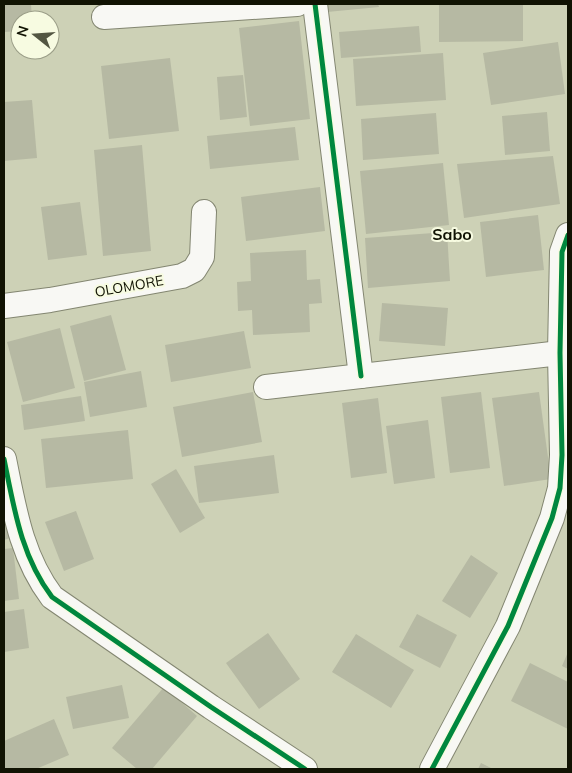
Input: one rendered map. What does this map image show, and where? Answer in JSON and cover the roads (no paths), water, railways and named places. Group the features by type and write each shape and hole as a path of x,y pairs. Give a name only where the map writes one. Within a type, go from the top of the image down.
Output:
{"street":[{"path":"104,17 297,4"},
{"path":"315,4 361,376"},
{"name":"OLOMORE","path":"4,306 50,300 182,276 194,270 202,256 204,212"},
{"path":"432,769 508,626 552,518 560,488 562,456 560,353 562,252 568,235"},
{"path":"266,387 560,353"},
{"path":"4,459 20,535 42,584 52,596 305,769"}],"district":[{"name":"Sabo","path":"452,234"}]}
